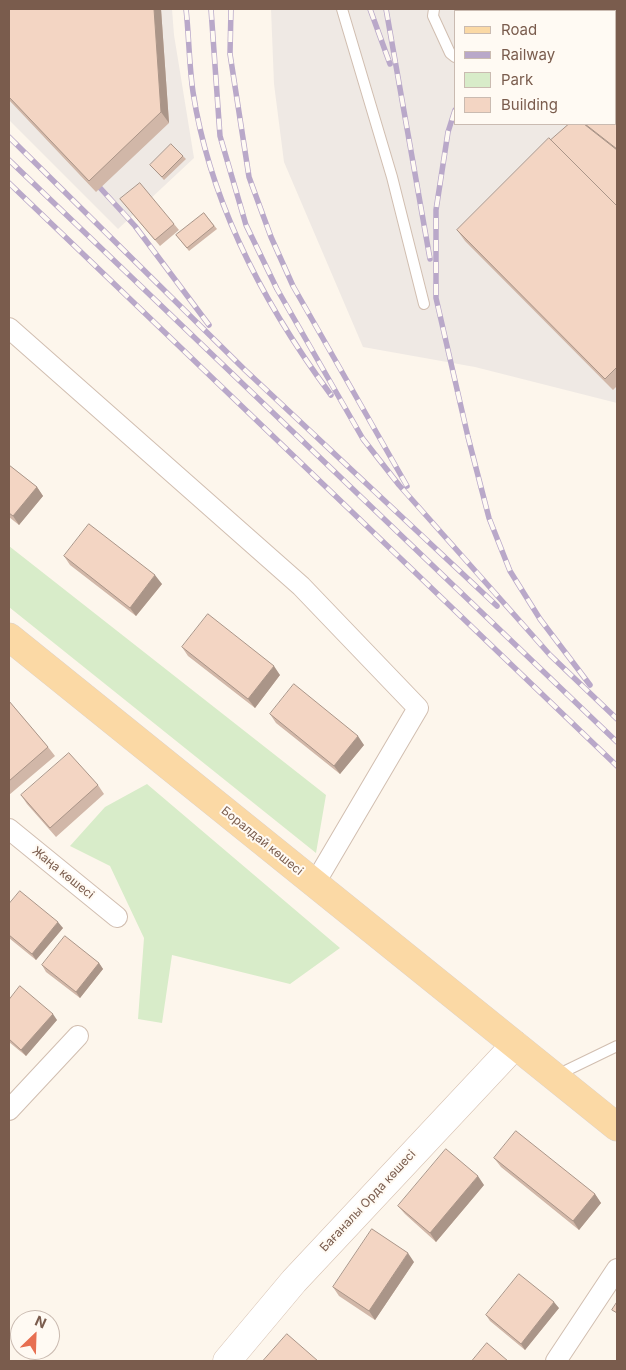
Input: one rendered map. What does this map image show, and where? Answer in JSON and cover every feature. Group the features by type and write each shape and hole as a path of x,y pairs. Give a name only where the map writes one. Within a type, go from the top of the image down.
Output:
{"main road":[{"name":"Боралдай көшесі","path":"9,637 554,1076"},
{"path":"554,1076 617,1127"}],"street":[{"path":"9,328 301,586 418,708 315,884"},
{"name":"Жаңа көшесі","path":"9,829 117,917"},
{"path":"9,1110 78,1036"},
{"name":"Бағаналы Орда көшесі","path":"227,1361 294,1281 515,1045"},
{"path":"556,1361 617,1270"}],"lane":[{"path":"342,9 392,177 424,304"},
{"path":"434,9 432,16 450,53 454,56"},
{"path":"554,1076 617,1046"}],"shaded area":[{"path":"9,9 172,9 174,35 194,158 118,229 9,120"},
{"path":"271,9 617,9 617,403 475,367 363,347 284,162 274,84"}],"green space":[{"path":"9,546 326,795 316,853 9,607"},
{"path":"147,784 340,948 290,984 172,955 162,1023 138,1019 144,938 110,866 70,846 105,807"}],"building":[{"path":"9,9 154,9 161,112 89,181 9,97"},
{"path":"617,9 617,149 586,125 616,125 616,10 558,10"},
{"path":"568,125 585,125 617,150 617,206 551,140"},
{"path":"549,138 617,206 617,367 605,379 457,230"},
{"path":"171,144 183,156 162,177 150,165"},
{"path":"140,183 174,224 155,240 120,199"},
{"path":"204,213 214,226 187,248 176,235"},
{"path":"9,465 37,487 13,516 9,513"},
{"path":"89,524 155,575 130,608 64,556"},
{"path":"208,614 274,666 248,699 182,647"},
{"path":"294,684 358,736 334,766 270,714"},
{"path":"9,701 48,747 9,781"},
{"path":"69,753 98,785 50,828 21,795"},
{"path":"20,891 58,922 32,954 9,935 9,904"},
{"path":"65,936 99,963 76,992 42,965"},
{"path":"20,986 53,1014 21,1050 9,1039 9,1000"},
{"path":"516,1131 595,1194 573,1221 494,1158"},
{"path":"446,1149 478,1176 430,1233 398,1206"},
{"path":"372,1229 408,1253 369,1311 333,1287"},
{"path":"519,1274 554,1302 521,1344 486,1315"},
{"path":"617,1302 617,1313 612,1310"},
{"path":"287,1334 318,1361 263,1361"},
{"path":"487,1343 508,1361 472,1361"}],"railway":[{"path":"186,9 193,92 212,174 244,252 263,289 284,326 331,395"},
{"path":"211,9 220,136 246,225 277,289 363,439 399,485 550,655 617,719"},
{"path":"231,9 230,54 249,177 271,237 293,286 407,486"},
{"path":"370,9 390,64"},
{"path":"386,9 430,259"},
{"path":"454,113 448,132 436,210 436,298 468,437 489,518 510,571 540,619 590,685"},
{"path":"9,137 245,370 497,606"},
{"path":"9,160 617,742"},
{"path":"92,179 135,226 209,325"},
{"path":"9,183 617,766"}]}
